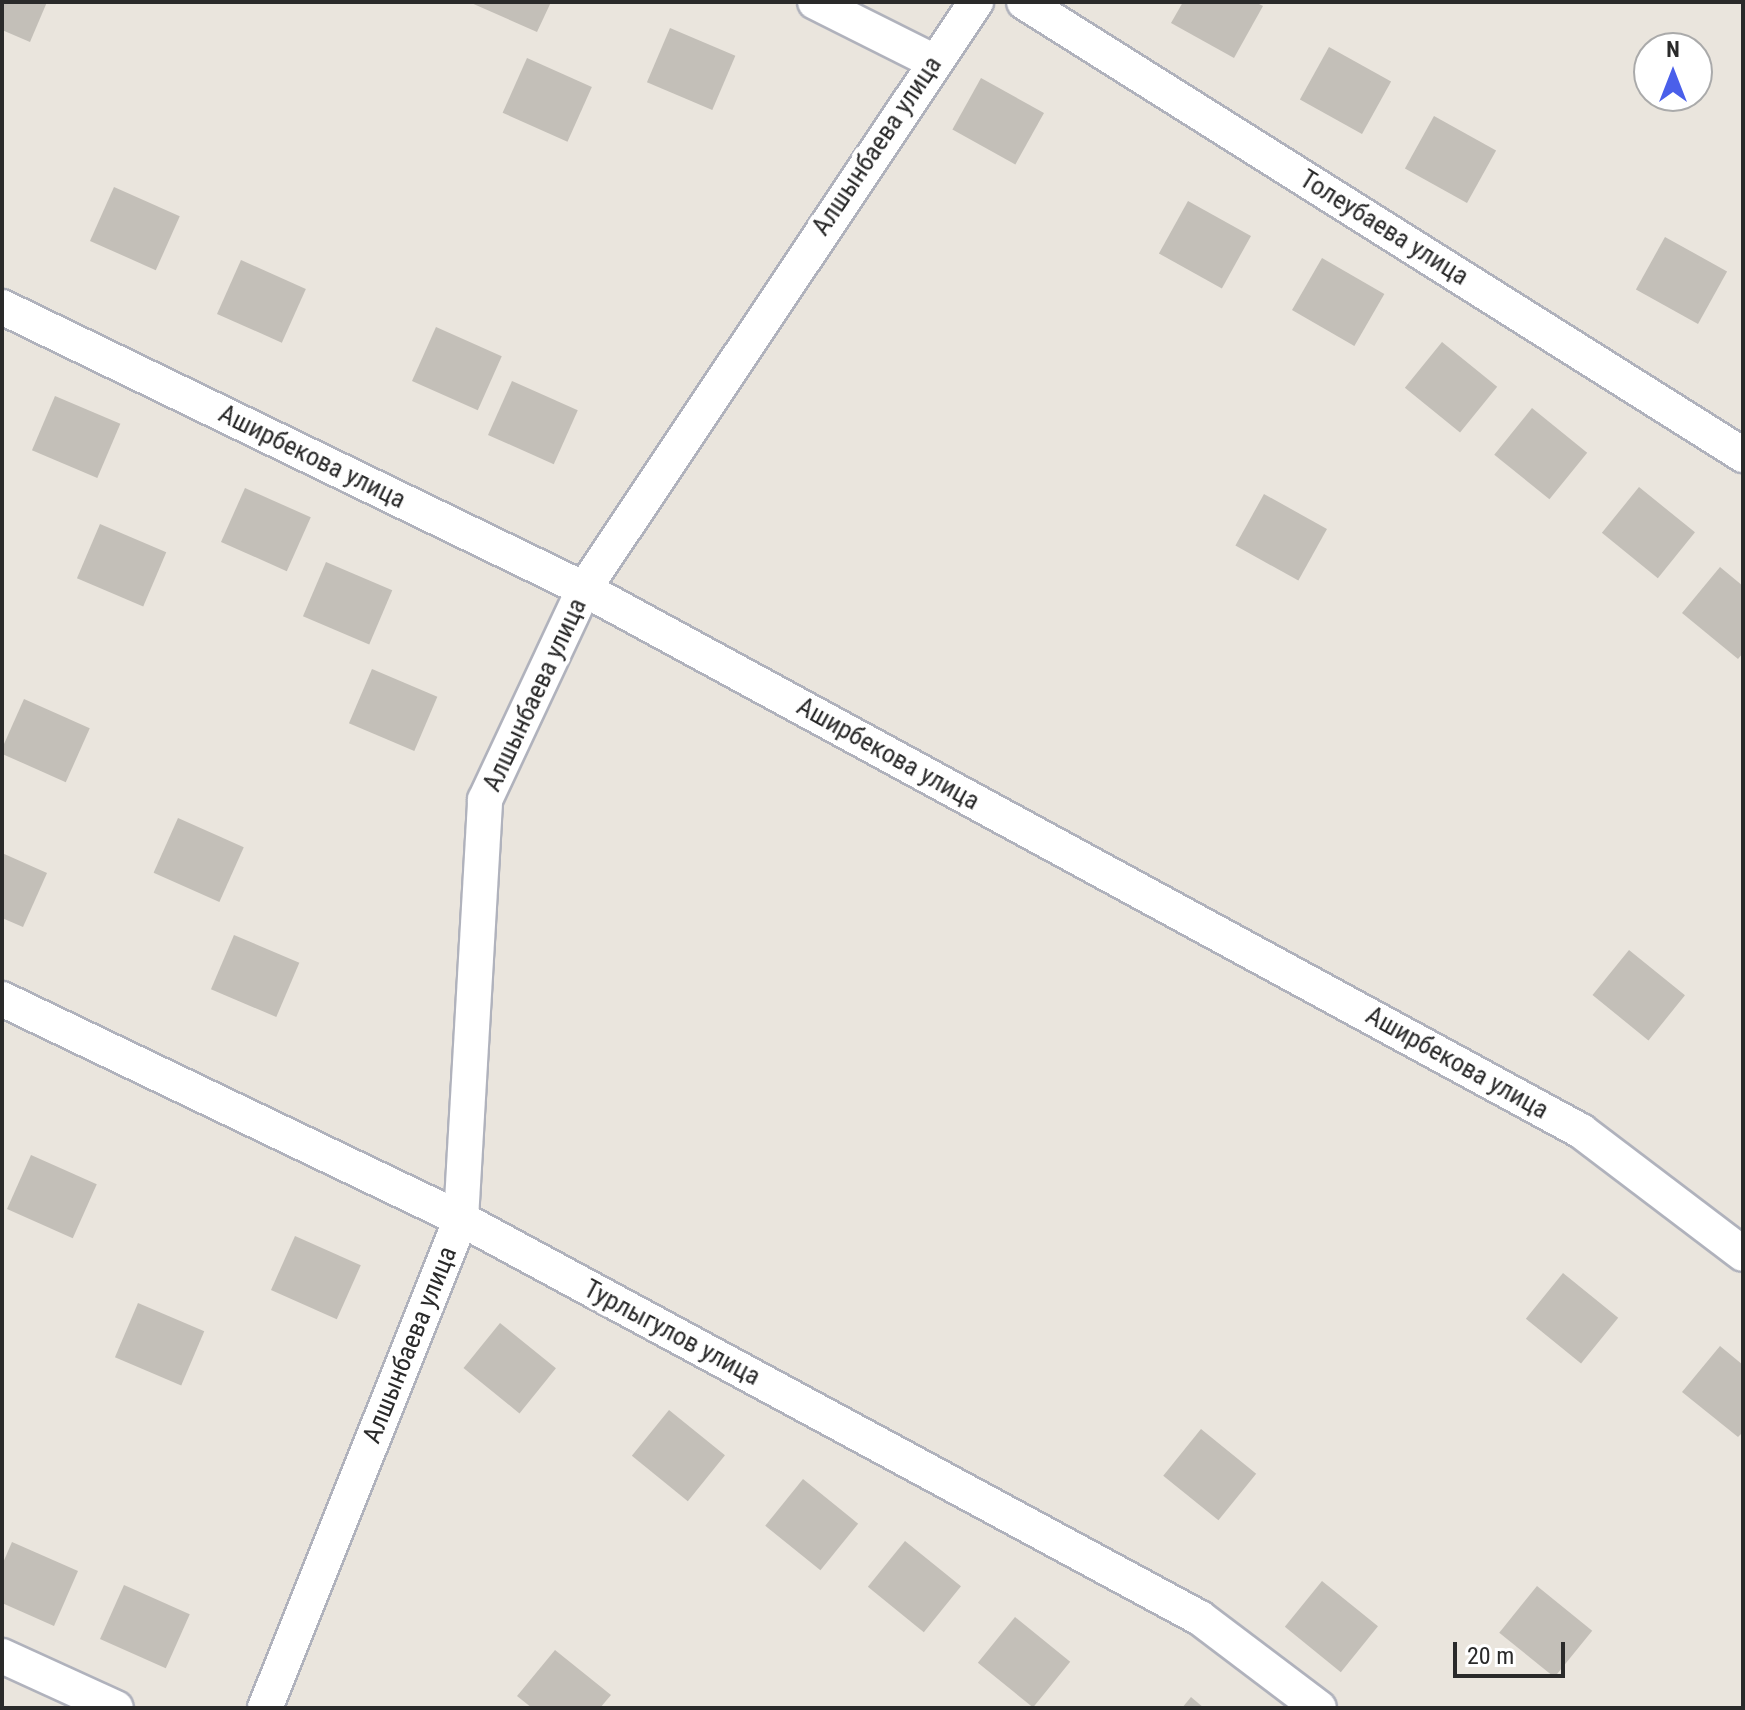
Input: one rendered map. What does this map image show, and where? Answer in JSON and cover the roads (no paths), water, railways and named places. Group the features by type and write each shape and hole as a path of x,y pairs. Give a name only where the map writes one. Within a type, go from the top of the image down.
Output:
{"street":[{"path":"815,2 933,61"},
{"name":"Алшынбаева улица","path":"265,1708 461,1219 485,800 584,589 933,61 976,2"},
{"name":"Толеубаева улица","path":"1024,2 1743,455"},
{"name":"Аширбекова улица","path":"2,307 584,589 1581,1131 1743,1254"},
{"name":"Турлыгулов улица","path":"2,999 461,1219 1200,1618 1319,1708"},
{"path":"2,1656 116,1708"}]}
